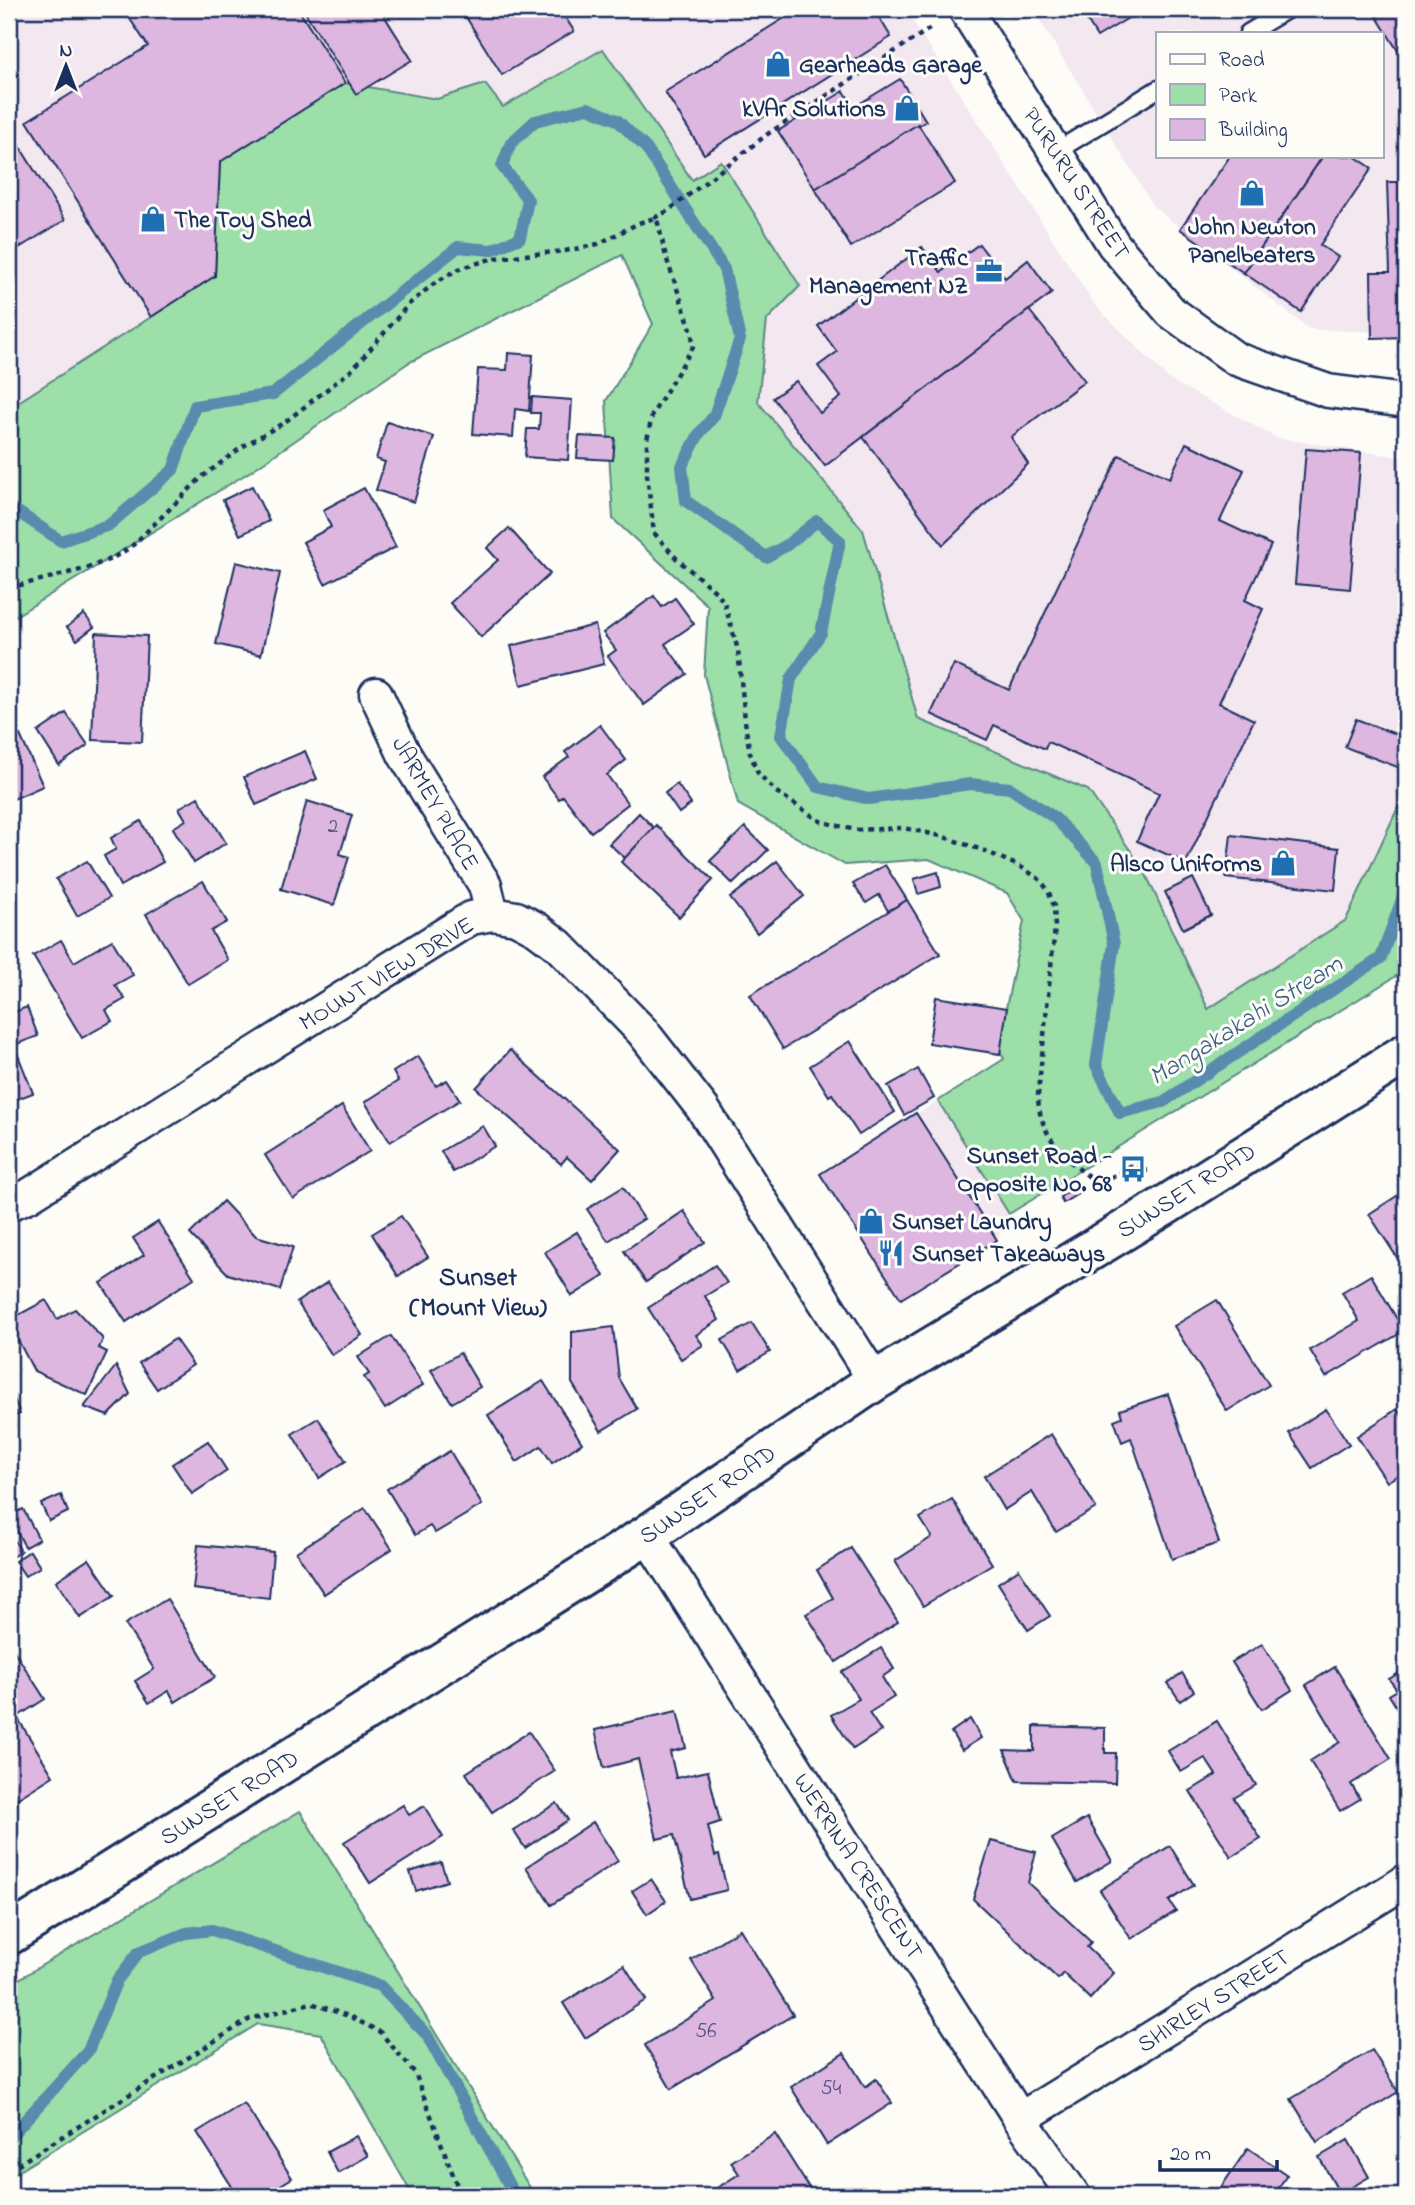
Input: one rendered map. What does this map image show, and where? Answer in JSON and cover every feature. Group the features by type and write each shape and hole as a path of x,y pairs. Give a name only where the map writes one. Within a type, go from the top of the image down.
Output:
{"main road":[{"name":"SUNSET ROAD","path":"9,1935 647,1535 875,1381 1166,1205 1406,1053"}],"street":[{"name":"PURURU STREET","path":"952,16 1055,152 1114,245 1171,312 1236,359 1328,391 1406,401"},
{"name":"JARMEY PLACE","path":"376,694 404,754 485,885 492,914"},
{"name":"MOUNT VIEW DRIVE","path":"9,1204 28,1196 471,918 492,914 516,918 537,929 558,945 642,1031 703,1109 875,1381"},
{"name":"WERRINA CRESCENT","path":"647,1535 1020,2119 1074,2196"},
{"name":"SHIRLEY STREET","path":"1020,2119 1406,1881"}],"lane":[{"path":"1250,32 1288,9"},
{"path":"1055,152 1156,90"}],"path":[{"path":"9,588 84,569 111,559 131,547 202,477 242,447 285,422 353,369 410,304 436,282 459,269 494,258 565,251 598,244 668,211 769,133 952,16"},
{"path":"654,218 692,332 693,347 652,415 647,440 647,475 654,533 677,559 724,602 738,650 746,730 750,753 758,773 775,791 820,821 855,830 904,828 941,836 997,856 1039,879 1048,890 1054,906 1055,927 1038,1095 1038,1111 1043,1127 1055,1146 1072,1164 1100,1184 1130,1166 1145,1166 1144,1170 1166,1205"},
{"path":"9,2170 250,2019 311,2003 351,2017 380,2032 415,2073 461,2196"}],"shaded area":[{"path":"19,9 905,9 1094,304 1170,380 1277,438 1406,458 1406,790 1346,920 1208,1010 1144,870 1088,790 918,720 863,530 758,402 767,320 800,286 722,161 692,180 603,49 503,107 485,84 437,99 345,83 220,162 215,276 9,408 9,15"},
{"path":"1033,9 1406,9 1406,333 1309,329 1154,207"},
{"path":"938,1101 1009,1214 997,1240 901,1299 820,1174"}],"green space":[{"path":"603,49 692,180 721,161 800,286 767,320 758,402 863,530 918,719 1088,790 1144,870 1208,1009 1346,920 1406,790 1406,970 1009,1214 938,1101 1004,1059 998,1047 1024,921 1007,893 929,859 845,865 738,804 704,675 708,606 613,519 606,401 653,324 622,255 408,363 251,471 9,620 9,408 215,276 220,162 345,83 437,99 485,84 503,107"},
{"path":"300,1811 535,2196 413,2196 321,2034 258,2024 9,2177 9,1985"}],"building":[{"name":"The Toy Shed","path":"139,9 298,9 345,83 220,162 215,276 151,317 27,121 148,46 128,16"},
{"path":"303,9 380,9 412,60 356,94"},
{"path":"461,9 560,9 574,31 502,75"},
{"name":"Gearheads Garage","path":"799,9 874,9 891,37 704,154 665,92"},
{"path":"1080,9 1143,9 1097,37"},
{"path":"1372,9 1406,9 1406,64"},
{"path":"900,79 926,121 815,189 778,131 844,91 854,107"},
{"path":"918,124 955,183 851,247 815,189"},
{"path":"9,129 65,220 14,251 9,243"},
{"name":"John Newton Panelbeaters","path":"1229,158 1322,158 1244,273 1180,229"},
{"path":"1322,158 1357,158 1372,168 1320,245 1338,257 1301,312 1244,273"},
{"path":"1387,182 1406,182 1406,337 1372,338 1371,272 1390,272"},
{"path":"979,244 1005,278 1028,260 1052,293 825,466 773,398 796,381 820,413 841,397 818,366 837,352 818,326 922,247 941,272"},
{"path":"1029,310 1085,381 1011,437 1028,464 943,545 863,437"},
{"path":"508,353 533,355 529,411 515,409 513,437 473,434 478,369 507,370"},
{"path":"532,397 572,400 568,460 525,457 527,429 539,429 540,413 531,413"},
{"path":"387,422 434,437 414,502 376,490 385,462 376,459"},
{"path":"579,436 615,438 613,460 577,458"},
{"path":"1186,443 1244,470 1220,521 1271,545 1245,600 1263,609 1219,703 1254,720 1186,863 1137,841 1159,793 1048,742 1045,749 994,725 987,740 931,714 954,664 1009,690 1119,455 1170,478"},
{"path":"1306,449 1361,453 1350,589 1295,584"},
{"path":"252,486 269,521 240,535 223,500"},
{"path":"364,488 396,547 325,584 303,542 331,527 323,510"},
{"path":"509,528 550,574 481,637 450,603 498,560 487,548"},
{"path":"236,562 280,573 261,655 216,644"},
{"path":"654,596 662,607 675,598 694,624 665,644 687,674 644,705 608,656 616,650 603,633"},
{"path":"84,614 94,627 77,640 67,627"},
{"path":"595,625 604,664 521,685 511,646"},
{"path":"96,633 147,636 142,742 92,740"},
{"path":"66,713 88,745 59,765 38,732"},
{"path":"1356,719 1406,738 1406,751 1400,768 1345,747"},
{"path":"600,725 626,760 607,775 628,804 591,832 563,796 559,799 542,777 569,757 565,752"},
{"path":"20,735 43,786 9,801 9,740"},
{"path":"305,751 317,779 256,805 244,777"},
{"path":"677,784 691,804 679,813 665,793"},
{"path":"198,797 226,843 194,863 173,828 186,820 179,808"},
{"path":"307,801 352,815 340,854 349,857 334,905 281,889"},
{"path":"639,813 654,828 625,858 609,844"},
{"path":"141,821 163,862 120,886 104,856 116,849 111,838"},
{"path":"656,825 713,880 679,917 621,862"},
{"path":"745,827 768,850 733,884 710,861"},
{"name":"Alsco Uniforms","path":"1231,835 1339,848 1335,890 1226,878"},
{"path":"87,861 109,898 77,916 56,879"},
{"path":"777,861 804,896 757,933 730,898"},
{"path":"885,865 907,900 888,911 879,895 866,903 853,884"},
{"path":"938,872 941,887 918,894 914,879"},
{"path":"1193,878 1211,915 1183,929 1165,892"},
{"path":"203,881 227,922 211,931 228,960 188,984 146,914"},
{"path":"907,900 940,954 783,1049 750,995"},
{"path":"61,940 74,962 112,940 133,975 115,985 125,999 106,1010 112,1021 82,1038 33,956"},
{"path":"936,997 1007,1008 1000,1054 929,1043"},
{"path":"27,1007 38,1036 14,1045 33,1093 9,1102 9,1014"},
{"path":"850,1041 895,1112 859,1135 810,1066"},
{"path":"510,1050 620,1149 592,1180 567,1157 561,1164 476,1088"},
{"path":"418,1056 436,1086 447,1080 460,1100 390,1142 365,1102 398,1081 393,1072"},
{"path":"918,1069 934,1098 904,1115 888,1086"},
{"path":"342,1106 370,1151 293,1199 265,1155"},
{"path":"916,1113 997,1240 901,1299 820,1174"},
{"path":"483,1126 495,1146 453,1172 441,1151"},
{"path":"1077,1186 1081,1192 1063,1203 1060,1197"},
{"path":"623,1187 644,1219 608,1241 587,1209"},
{"path":"1406,1190 1406,1253 1398,1259 1369,1214"},
{"path":"223,1201 256,1236 293,1247 280,1290 228,1274 190,1234"},
{"path":"684,1211 705,1242 646,1282 624,1251"},
{"path":"401,1216 428,1257 398,1276 372,1234"},
{"path":"158,1222 194,1278 126,1322 101,1283 144,1255 133,1238"},
{"path":"577,1232 604,1276 572,1296 545,1252"},
{"path":"715,1265 727,1283 705,1296 719,1320 696,1335 703,1345 681,1359 648,1308"},
{"path":"1371,1275 1404,1331 1326,1377 1310,1350 1359,1321 1342,1292"},
{"path":"328,1282 362,1335 332,1355 297,1302"},
{"path":"46,1300 57,1319 75,1309 103,1339 99,1348 107,1352 87,1395 34,1371 9,1323 9,1320"},
{"path":"1217,1300 1269,1385 1227,1411 1174,1326"},
{"path":"752,1323 770,1352 740,1370 722,1340"},
{"path":"613,1327 619,1378 637,1409 601,1431 572,1383 572,1332"},
{"path":"391,1336 423,1385 385,1409 364,1377 369,1374 358,1357"},
{"path":"175,1339 193,1365 157,1389 139,1363"},
{"path":"460,1353 480,1387 452,1403 431,1370"},
{"path":"116,1366 130,1394 108,1416 84,1407"},
{"path":"543,1381 582,1443 552,1463 541,1446 517,1462 488,1415"},
{"path":"9,1386 20,1414 9,1418"},
{"path":"1168,1394 1219,1543 1172,1559 1131,1438 1122,1442 1114,1420 1122,1417 1120,1410"},
{"path":"1326,1409 1349,1444 1312,1468 1289,1433"},
{"path":"1397,1409 1406,1423 1406,1470 1387,1482 1357,1436"},
{"path":"318,1418 346,1461 319,1478 292,1434"},
{"path":"1051,1434 1096,1508 1056,1532 1032,1492 1004,1510 984,1476"},
{"path":"208,1441 227,1471 192,1494 172,1464"},
{"path":"450,1451 482,1505 435,1533 430,1526 415,1535 387,1489"},
{"path":"61,1495 68,1512 49,1521 41,1504"},
{"path":"952,1499 992,1564 923,1606 895,1561 932,1537 920,1518"},
{"path":"365,1508 392,1549 324,1594 296,1552"},
{"path":"23,1509 39,1539 25,1547 9,1516"},
{"path":"9,1532 21,1551 9,1559"},
{"path":"198,1545 273,1552 269,1598 193,1589"},
{"path":"851,1548 898,1622 836,1662 806,1614 833,1598 817,1570"},
{"path":"30,1551 40,1567 25,1576 15,1561"},
{"path":"89,1559 114,1596 80,1618 56,1581"},
{"path":"1019,1569 1050,1616 1028,1630 998,1583"},
{"path":"167,1599 215,1677 175,1702 169,1691 149,1703 135,1681 154,1669 125,1624"},
{"path":"1262,1644 1292,1690 1262,1709 1232,1662"},
{"path":"11,1646 45,1699 17,1717 53,1776 9,1804 9,1647"},
{"path":"881,1648 894,1669 882,1677 894,1697 869,1713 881,1731 853,1749 831,1715 859,1699 842,1672"},
{"path":"1335,1667 1391,1759 1351,1784 1360,1799 1340,1811 1310,1761 1340,1742 1306,1685"},
{"path":"1406,1669 1406,1722 1389,1695 1397,1690 1389,1679"},
{"path":"1182,1673 1194,1691 1180,1701 1168,1683"},
{"path":"677,1711 686,1748 670,1752 676,1778 708,1771 720,1822 708,1826 715,1856 719,1855 727,1890 690,1899 674,1835 657,1839 638,1759 604,1768 595,1730"},
{"path":"970,1719 981,1738 962,1750 951,1732"},
{"path":"1217,1721 1256,1785 1234,1798 1261,1839 1231,1857 1190,1791 1216,1775 1205,1758 1181,1772 1168,1751"},
{"path":"1034,1726 1105,1728 1105,1753 1116,1753 1115,1783 1017,1781 1004,1750 1034,1751"},
{"path":"529,1732 555,1771 492,1812 466,1773"},
{"path":"557,1803 568,1820 525,1848 513,1830"},
{"path":"403,1805 409,1815 424,1806 443,1837 370,1883 344,1842"},
{"path":"1087,1818 1112,1861 1077,1882 1052,1839"},
{"path":"593,1822 618,1861 551,1905 526,1867"},
{"path":"991,1841 1036,1852 1028,1883 1091,1942 1087,1947 1114,1973 1090,1999 1063,1973 1058,1979 973,1899"},
{"path":"1170,1846 1194,1885 1169,1901 1176,1911 1131,1939 1100,1890"},
{"path":"441,1862 447,1881 416,1891 410,1872"},
{"path":"651,1879 666,1901 647,1914 632,1891"},
{"path":"740,1929 793,2015 671,2089 645,2045 716,2001 691,1960"},
{"path":"624,1965 646,2000 585,2038 563,2003"},
{"path":"1372,2050 1398,2092 1317,2142 1291,2099"},
{"path":"844,2053 865,2087 876,2079 892,2103 827,2145 791,2087"},
{"path":"244,2103 292,2178 263,2196 238,2196 197,2132"},
{"path":"775,2134 811,2191 803,2196 723,2196 717,2188 739,2174 731,2162"},
{"path":"356,2136 368,2156 338,2173 327,2152"},
{"path":"1348,2140 1369,2177 1340,2194 1319,2157"},
{"path":"1248,2148 1287,2175 1273,2196 1215,2196"}],"waterway":[{"name":"Mangakakahi Stream","path":"9,506 61,541 109,525 173,470 195,406 273,394 458,247 491,250 520,238 528,200 502,166 511,143 535,121 588,108 617,120 646,148 724,269 740,339 714,416 699,434 682,466 686,501 766,557 787,545 817,521 840,541 821,633 791,679 781,736 818,787 869,799 970,784 1010,788 1055,818 1097,863 1114,944 1096,1065 1120,1113 1163,1102 1381,958 1406,888"},
{"path":"9,2138 88,2051 117,1980 139,1952 186,1933 212,1930 380,1986 427,2035 515,2196"}],"place":[{"name":"Gearheads Garage","path":"778,64"},
{"name":"kVAr Solutions","path":"907,108"},
{"name":"John Newton Panelbeaters","path":"1252,193"},
{"name":"The Toy Shed","path":"153,219"},
{"name":"Traffic Management NZ","path":"989,271"},
{"name":"Alsco Uniforms","path":"1283,863"},
{"name":"Sunset Road - Opposite No. 68","path":"1133,1169"},
{"name":"Sunset Laundry","path":"871,1221"},
{"name":"Sunset Takeaways","path":"891,1253"}],"district":[{"name":"Sunset (Mount View)","path":"478,1291"}]}
